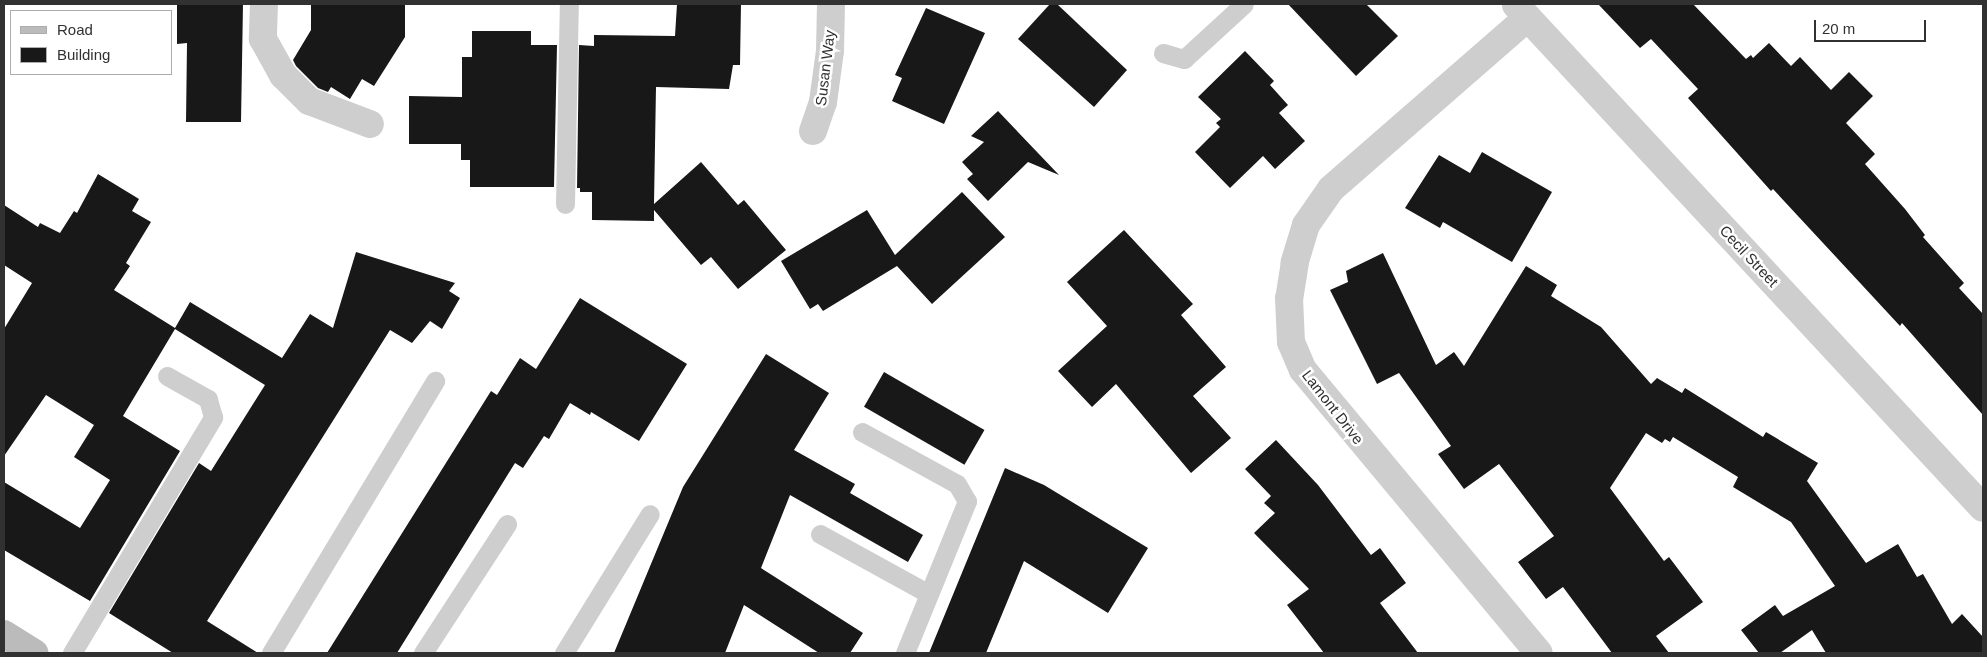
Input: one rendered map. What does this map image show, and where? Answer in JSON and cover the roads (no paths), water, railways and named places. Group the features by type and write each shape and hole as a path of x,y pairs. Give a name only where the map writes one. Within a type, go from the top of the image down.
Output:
{"main road":[{"path":"4,634 34,653"}],"street":[{"path":"264,4 263,39 283,75 309,101 370,124"},
{"name":"Susan Way","path":"813,131 824,102 830,51 831,4"},
{"name":"Cecil Street","path":"1521,11 1983,508"},
{"name":"Lamont Drive","path":"1521,11 1331,189 1306,224 1294,262 1289,298 1291,342 1303,370 1539,653"}],"lane":[{"path":"565,204 569,4"},
{"path":"1163,53 1184,59 1244,4"},
{"path":"72,653 213,417 208,399 167,376"},
{"path":"271,653 435,382"},
{"path":"862,432 957,484 967,501 905,653"},
{"path":"564,653 650,514"},
{"path":"423,653 508,524"},
{"path":"820,534 929,594"}]}
